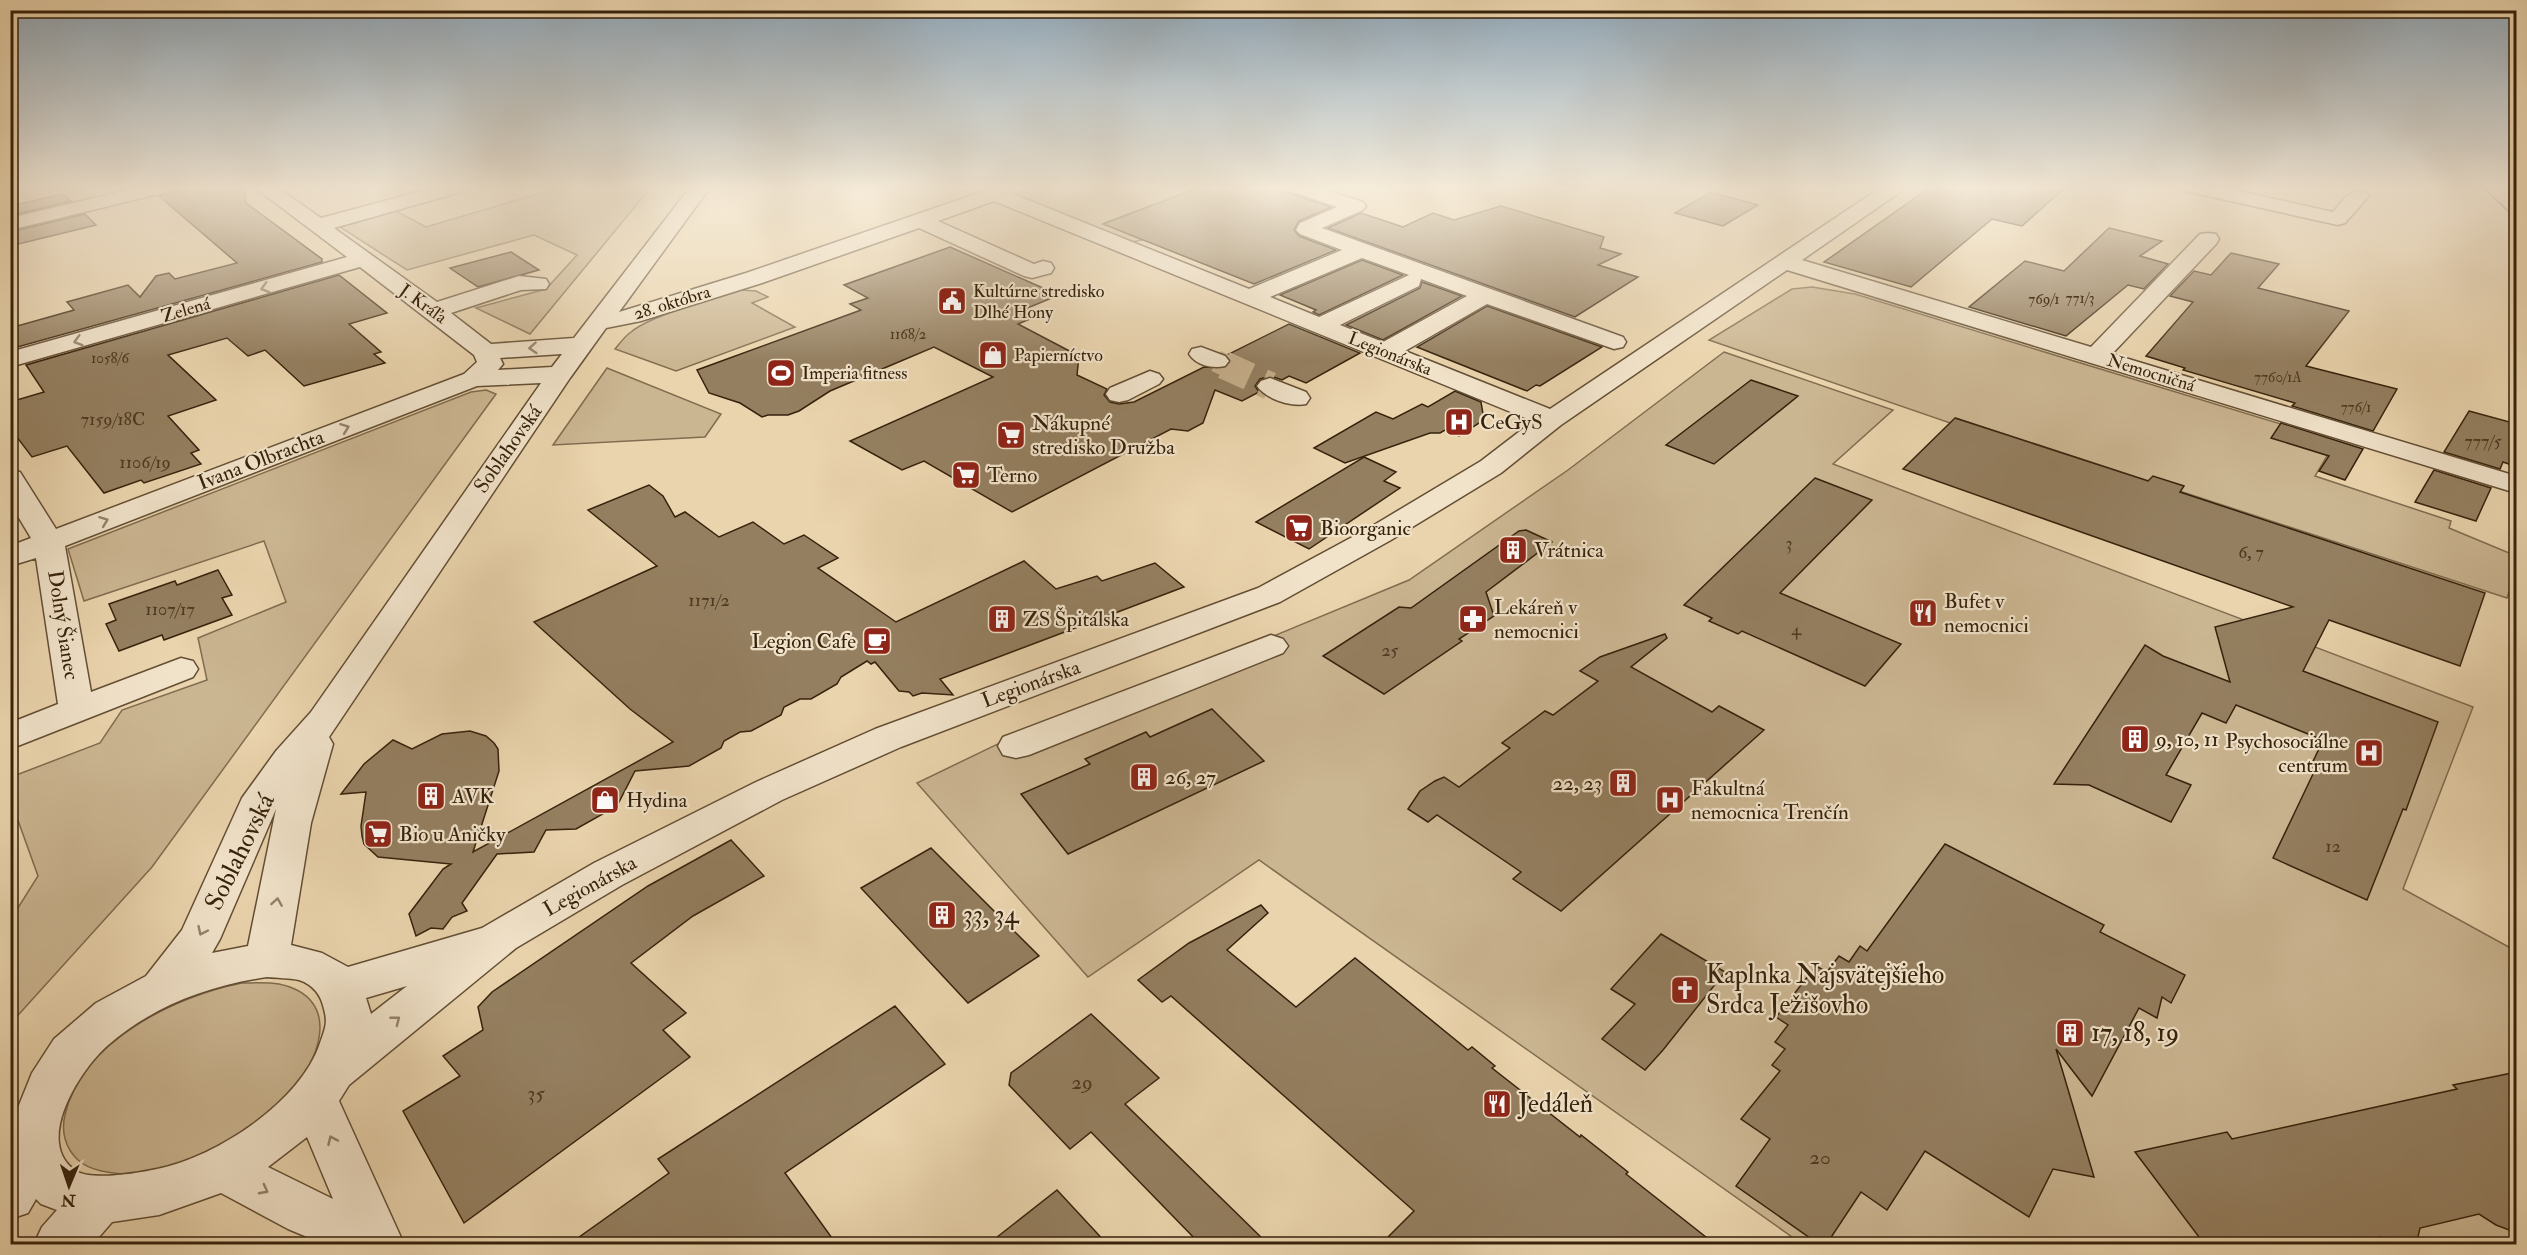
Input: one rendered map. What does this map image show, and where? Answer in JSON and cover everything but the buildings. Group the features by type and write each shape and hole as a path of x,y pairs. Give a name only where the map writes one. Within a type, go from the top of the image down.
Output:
{"street":[{"name":"J. Kráľa","path":"342,245 434,311 483,365"},
{"name":"Soblahovská","path":"160,988 199,939 256,808 289,760 324,720 560,374 657,245"},
{"name":"28. októbra","path":"590,334 633,316 754,278 849,245"},
{"path":"973,245 1032,271 1043,268"},
{"name":"Legionárska","path":"1120,245 1552,419"},
{"path":"1347,245 1614,342"},
{"name":"Legionárska","path":"324,1084 350,1023 340,987 311,966 267,960 233,964 207,971 160,988 113,1017 71,1053 41,1092 26,1131 20,1180 44,1183 67,1196 98,1201 138,1198 180,1187 223,1168 273,1136 324,1084 501,936 608,874 687,833 769,791 867,747 1269,595 1380,534 1491,467 1552,419 1811,245"},
{"path":"2096,356 2203,245"},
{"path":"1249,297 1362,250"},
{"name":"Zelená","path":"10,360 362,260"},
{"name":"Nemocničná","path":"1786,262 2517,485"},
{"path":"1318,326 1411,281"},
{"path":"434,311 519,283 538,284"},
{"path":"1384,352 1486,295"},
{"name":"Ivana Olbrachta","path":"10,557 483,365 590,334"},
{"name":"Ivana Olbrachta","path":"483,365 560,374"},
{"path":"1119,394 1150,380"},
{"path":"1270,386 1297,398"},
{"name":"Dolný Šianec","path":"10,478 50,542 77,711 10,737"},
{"path":"1016,746 1271,646"},
{"path":"77,711 181,669"},
{"name":"Soblahovská","path":"267,960 285,850 302,776 324,720"},
{"name":"Legionárska","path":"340,987 403,970 501,936"},
{"path":"324,1084 378,1243"},
{"path":"223,1168 306,1212 378,1243"},
{"path":"60,1245 98,1201"}],"shaded area":[{"path":"367,245 499,245 407,270"},
{"path":"555,245 604,245 530,334 476,308 546,289 577,255"},
{"path":"1812,287 1855,294 2336,441 2315,476 2451,521 2449,528 2514,555 2516,571 2507,598 1956,418 1950,423 1709,340 1792,289"},
{"path":"741,290 756,291 768,297 752,303 795,327 676,371 615,349 639,326 701,301"},
{"path":"1724,352 1893,410 1833,464 2473,707 2403,889 2516,951 2516,1244 1802,1244 1259,860 1088,977 917,783 1035,726 1235,652 1409,580 1568,470"},
{"path":"607,368 721,414 705,437 553,445"},
{"path":"486,390 496,394 152,867 11,1023 11,919 38,876 11,801 11,777 100,743 122,710 207,680 198,638 286,602 264,541 84,601 68,549 471,392"},
{"path":"242,983 279,984 300,992 313,1003 319,1017 320,1034 316,1051 298,1084 286,1098 270,1113 233,1139 191,1161 168,1168 146,1173 119,1174 94,1169 78,1160 67,1145 64,1121 75,1089 90,1065 111,1044 135,1026 161,1011 216,989"}],"tunnel":[{"path":"1216,361 1227,366"},
{"path":"1224,365 1270,386"}],"place":[{"name":"Kultúrne stredisko Dlhé Hony","path":"952,301"},
{"name":"Papierníctvo","path":"993,355"},
{"name":"Imperia fitness","path":"781,373"},
{"name":"CeGyS","path":"1459,422"},
{"name":"Nákupné stredisko Družba","path":"1011,435"},
{"name":"Terno","path":"966,475"},
{"name":"Bioorganic","path":"1299,528"},
{"name":"Vrátnica","path":"1513,550"},
{"name":"Bufet v nemocnici","path":"1923,613"},
{"name":"ZS Špitálska","path":"1002,619"},
{"name":"Lekáreň v nemocnici","path":"1473,619"},
{"name":"Legion Cafe","path":"877,641"},
{"name":"9, 10, 11","path":"2135,739"},
{"name":"Psychosociálne centrum","path":"2369,753"},
{"name":"26, 27","path":"1144,777"},
{"name":"22, 23","path":"1623,783"},
{"name":"AVK","path":"431,796"},
{"name":"Hydina","path":"605,800"},
{"name":"Fakultná nemocnica Trenčín","path":"1670,800"},
{"name":"Bio u Aničky","path":"378,834"},
{"name":"33, 34","path":"942,915"},
{"name":"Kaplnka Najsvätejšieho Srdca Ježišovho","path":"1685,990"},
{"name":"17, 18, 19","path":"2070,1033"},
{"name":"Jedáleň","path":"1497,1104"}]}
